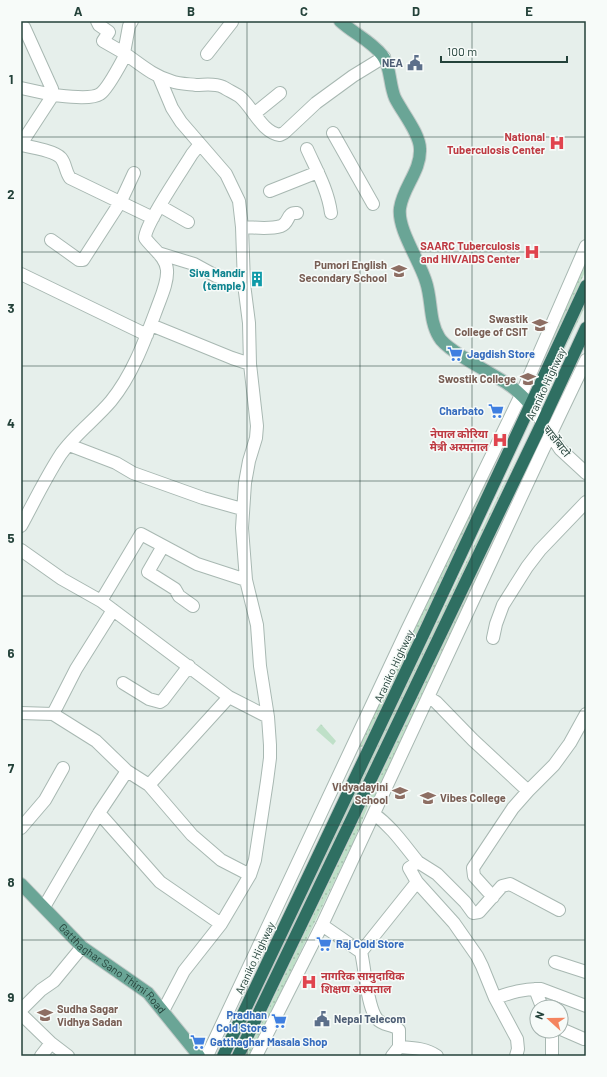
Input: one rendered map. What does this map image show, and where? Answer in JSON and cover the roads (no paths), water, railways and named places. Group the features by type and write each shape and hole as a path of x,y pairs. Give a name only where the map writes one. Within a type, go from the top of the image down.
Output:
{"highway":[{"name":"Araniko Highway","path":"223,1056 415,652 586,286"},
{"name":"Araniko Highway","path":"238,1056 542,423 586,328"}],"main road":[{"path":"340,21 348,29 376,48 384,57 388,66 391,87 419,140 421,148 418,166 402,200 400,218 407,238 422,268 427,284 434,324 439,339 450,348 510,385 530,405"},
{"name":"Gatthaghar Sano Thimi Road","path":"21,884 82,947 94,957 148,993 199,1056"}],"street":[{"path":"97,21 99,25 109,32 104,41 141,66 159,77 172,82 195,85 214,84 221,86 239,97 267,129 280,135 316,102 353,76 384,57"},
{"path":"21,88 53,95 92,97 101,94 108,86 125,54 129,26 132,21"},
{"path":"207,54 232,22 230,21"},
{"path":"24,27 52,89 53,95 21,144 55,154 62,160 65,172 70,178 121,201 153,218"},
{"path":"159,77 172,108 181,122 226,174 239,201 242,227 244,284 250,364 257,426 256,438 249,461 245,483 242,509 242,528 246,580 257,625 260,666 268,717 270,745 269,765 255,860 250,875 221,924 184,971 164,1011"},
{"path":"254,114 280,93"},
{"path":"333,133 373,204"},
{"path":"21,526 62,454 112,400 134,366 149,330 166,279 167,271 166,264 145,238 145,234 160,206 192,154 200,144"},
{"path":"307,149 318,172 331,212"},
{"path":"270,191 318,172"},
{"path":"51,240 79,260 82,260 121,201 134,173"},
{"path":"160,206 188,222"},
{"path":"242,227 269,228 281,226 286,223 290,214 297,212"},
{"path":"207,1056 407,630 521,395 586,246"},
{"path":"158,253 194,264 216,276 244,284"},
{"path":"21,274 149,330 250,364"},
{"path":"256,1056 322,925 586,360"},
{"name":"चार्डोबाटो","path":"530,405 560,449 586,473"},
{"path":"69,445 116,463 133,473 203,498 242,509"},
{"path":"493,638 503,605 527,567 540,550 586,502"},
{"path":"101,601 141,534 197,564 246,580"},
{"path":"163,546 148,572 175,589 179,596 193,606"},
{"path":"21,550 62,579 101,601 229,697 268,717"},
{"path":"53,714 76,669 113,610"},
{"path":"123,683 149,699 160,702 189,666"},
{"path":"149,785 229,697"},
{"path":"428,697 436,702 473,740 528,791"},
{"path":"21,713 53,714 96,741 127,771 149,785 192,835 221,860 250,875"},
{"path":"493,897 474,876 474,868 513,808 554,765 570,743 586,714"},
{"path":"21,828 45,800 63,768"},
{"path":"44,908 99,813 127,771"},
{"path":"99,813 160,882 221,924"},
{"path":"374,814 383,820 393,830 418,862 437,874 474,913 479,912 502,886 510,884 559,910"},
{"path":"418,862 409,868 417,882 454,923 477,956 495,998 517,1039 516,1056"},
{"path":"361,952 417,882"},
{"path":"322,925 361,952 364,964 365,982 373,1012 377,1020 399,1030 395,1052 423,1049 430,1051 437,1056"},
{"path":"21,1010 54,981 82,947"},
{"path":"555,962 586,972"},
{"path":"495,998 516,991 535,988 542,989 586,1006"},
{"path":"535,988 539,999"},
{"path":"21,1014 51,1043 68,1056"},
{"path":"569,1032 584,1039"},
{"path":"552,1039 552,1056"},
{"path":"41,1056 51,1043"}],"place":[{"name":"NEA","path":"415,63"},
{"name":"National Tuberculosis Center","path":"557,143"},
{"name":"SAARC Tuberculosis and HIV/AIDS Center","path":"532,252"},
{"name":"Pumori English Secondary School","path":"399,271"},
{"name":"Siva Mandir (temple)","path":"257,279"},
{"name":"Swastik College of CSIT","path":"540,325"},
{"name":"Jagdish Store","path":"455,354"},
{"name":"Swostik College","path":"528,379"},
{"name":"Charbato","path":"496,411"},
{"name":"नेपाल कोरिया मैत्री अस्पताल","path":"500,440"},
{"name":"Vidyadayini School","path":"400,793"},
{"name":"Vibes College","path":"428,798"},
{"name":"Raj Cold Store","path":"324,944"},
{"name":"नागरिक सामुदायिक शिक्षण अस्पताल","path":"309,982"},
{"name":"Sudha Sagar Vidhya Sadan","path":"45,1015"},
{"name":"Nepal Telecom","path":"322,1019"},
{"name":"Pradhan Cold Store","path":"279,1021"},
{"name":"Gatthaghar Masala Shop","path":"198,1042"}]}
